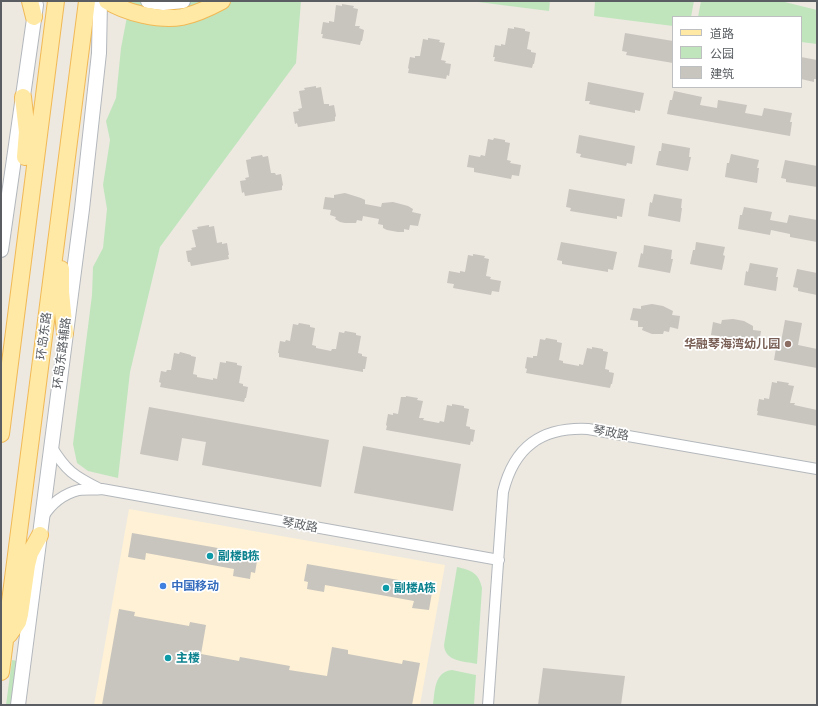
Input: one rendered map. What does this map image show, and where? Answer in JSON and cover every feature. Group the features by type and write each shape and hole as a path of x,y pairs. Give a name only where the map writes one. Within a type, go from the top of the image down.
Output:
{"main road":[{"path":"30,1 34,17"},
{"path":"1,244 37,1"},
{"path":"1,434 56,1"},
{"name":"环岛东路","path":"1,672 87,1"},
{"name":"环岛东路辅路","path":"19,702 82,209 99,53 100,1"},
{"path":"107,1 138,14 162,17 180,17 204,10 222,1"},
{"path":"148,1 163,3 183,1"},
{"path":"23,97 27,132 24,166 32,186"},
{"path":"1,180 9,172 14,156"},
{"path":"60,210 64,236 60,269 65,333"},
{"path":"5,642 18,622 27,565 30,553 41,528"}],"street":[{"name":"琴政路","path":"488,705 503,492 507,476 515,461 526,448 539,438 554,432 571,428 588,429 817,469"},
{"path":"51,446 66,469 102,490"},
{"path":"41,528 49,508 61,497 79,490 102,490"},
{"name":"琴政路","path":"102,490 499,560"}],"shaded area":[{"path":"129,509 445,565 420,705 94,705"}],"green space":[{"path":"130,1 301,1 296,63 160,247 130,372 118,478 88,471 77,463 73,444 92,295 93,267 103,248 107,209 103,185 110,140 106,121 116,98 121,48"},
{"path":"470,1 550,1 549,11"},
{"path":"595,1 694,1 691,16 672,16 672,26 594,16"},
{"path":"701,1 781,1 817,10 817,44 802,42 802,16 698,16"},
{"path":"457,567 474,573 481,583 482,588 477,664 451,658 445,651 444,645"},
{"path":"12,660 18,661 12,705 6,705"},
{"path":"452,670 476,675 474,705 433,705 436,683 442,674"}],"building":[{"path":"342,4 354,6 353,8 358,9 355,26 360,26 359,28 364,30 360,45 322,38 323,34 321,34 323,22 334,22 336,5 342,6"},
{"path":"514,27 525,29 525,31 530,32 527,49 536,53 532,68 494,61 495,57 493,57 495,45 505,45 508,28 514,29"},
{"path":"625,33 672,41 672,63 626,55 627,52 622,51"},
{"path":"428,38 440,40 439,42 445,43 441,60 446,61 445,63 451,64 449,76 447,75 446,79 408,73 410,57 415,58 415,56 420,56 423,39 428,40"},
{"path":"802,57 817,60 817,79 814,79 814,82 802,79"},
{"path":"588,82 644,93 640,111 635,110 635,113 589,104 590,101 585,101"},
{"path":"316,86 316,88 321,87 324,104 329,104 329,106 334,105 336,116 335,121 298,127 297,123 295,124 293,112 299,111 298,109 302,108 299,91 305,90 304,88"},
{"path":"674,91 702,97 700,105 717,108 718,100 747,105 745,113 762,116 764,108 792,113 790,122 792,122 790,136 667,114 670,100 672,100"},
{"path":"579,135 635,146 632,164 627,163 626,166 580,157 581,154 576,153"},
{"path":"494,138 505,140 505,142 510,143 507,160 511,161 510,163 521,165 519,176 512,175 511,179 474,172 474,168 467,167 469,155 480,157 481,155 485,156 488,139 493,140"},
{"path":"662,143 690,148 689,157 691,157 688,171 656,165"},
{"path":"731,154 759,160 757,168 759,168 757,183 725,177 727,163 729,163"},
{"path":"262,155 263,157 268,156 271,173 275,173 276,175 281,174 283,185 282,190 245,196 244,192 242,193 240,181 246,180 245,178 249,177 246,160 251,159 251,157"},
{"path":"785,160 817,166 817,187 786,182 786,179 781,178"},
{"path":"569,189 625,199 622,217 617,216 617,219 570,211 571,208 566,207"},
{"path":"345,193 365,200 365,204 381,207 382,203 393,202 408,206 413,209 412,212 421,214 418,226 410,225 409,230 404,229 404,232 387,230 383,228 383,225 378,224 379,219 363,216 362,221 357,220 356,223 340,222 335,219 336,217 330,215 331,210 323,209 325,197 334,198 334,195"},
{"path":"654,194 682,199 680,222 648,216 650,202 652,203"},
{"path":"744,207 772,212 770,220 787,223 789,215 817,220 817,242 790,237 790,234 771,230 770,235 738,229 740,215 742,215"},
{"path":"209,225 209,227 214,226 217,243 227,243 229,259 191,266 190,262 188,262 186,251 192,250 191,248 196,247 192,230 198,229 197,227"},
{"path":"561,242 617,252 613,270 608,269 608,272 562,264 562,261 557,260"},
{"path":"696,242 725,247 722,270 690,264"},
{"path":"644,245 672,250 671,259 673,259 670,273 638,267 641,253 643,254"},
{"path":"473,254 485,256 484,258 489,259 486,276 491,277 490,279 501,281 499,292 492,291 491,295 453,288 454,284 447,283 449,271 460,273 460,271 465,272 468,255 473,256"},
{"path":"750,263 778,268 776,277 778,277 776,291 744,285 746,271 748,272"},
{"path":"797,269 817,273 817,295 798,291 798,288 793,287"},
{"path":"652,304 663,306 673,311 672,315 680,316 678,329 670,327 669,332 664,331 663,334 652,334 642,330 643,327 638,327 638,321 630,320 633,308 641,309 641,306"},
{"path":"733,319 744,321 753,326 753,330 761,331 759,343 751,342 750,347 744,346 744,349 733,349 723,345 723,342 718,341 719,336 711,335 713,322 721,324 722,320"},
{"name":"华融琴海湾幼儿园","path":"785,320 802,323 798,345 817,349 817,368 774,360 777,342 781,342"},
{"path":"299,323 310,325 310,327 315,328 312,345 316,346 316,348 331,351 332,349 336,349 339,332 344,333 345,331 356,333 356,335 361,336 358,353 367,357 363,372 279,357 278,353 280,341 290,341 293,324 298,325"},
{"path":"546,338 557,340 557,342 562,343 559,360 563,361 563,363 579,366 579,364 583,365 587,348 592,349 592,347 603,349 603,351 608,352 605,369 614,373 610,388 526,373 527,369 525,368 527,357 533,358 533,356 537,356 540,339 545,340"},
{"path":"180,352 196,357 193,374 197,375 197,377 213,380 213,378 217,379 220,362 226,363 226,361 237,363 237,365 242,366 239,383 248,387 244,402 160,387 161,383 159,382 161,371 166,372 167,370 171,370 174,353 179,354"},
{"path":"777,381 789,383 788,385 794,386 790,403 795,403 794,405 817,410 817,426 757,415 759,399 769,399 772,382 777,383"},
{"path":"406,396 418,398 417,400 423,401 419,418 424,418 423,420 439,423 440,421 444,422 447,405 452,406 452,404 464,406 464,408 469,409 466,426 475,430 473,442 471,441 470,445 386,430 388,414 398,414 401,397"},
{"path":"149,407 329,440 321,487 202,465 206,442 182,438 178,461 140,454"},
{"path":"363,446 461,464 453,511 354,493"},
{"name":"副楼B栋","path":"132,533 258,555 255,573 251,572 250,579 233,576 234,569 146,553 145,560 128,557"},
{"name":"副楼A栋","path":"307,564 433,586 429,610 412,608 414,601 325,585 324,592 307,589 308,582 304,581"},
{"name":"主楼","path":"119,609 135,612 134,616 189,626 190,622 206,625 201,654 239,661 240,657 290,666 289,670 327,676 332,647 348,650 348,654 402,664 403,660 420,663 412,705 102,705"},
{"path":"543,668 625,676 621,705 538,705"}],"place":[{"name":"华融琴海湾幼儿园","path":"788,344"},
{"name":"副楼B栋","path":"210,556"},
{"name":"中国移动","path":"163,586"},
{"name":"副楼A栋","path":"386,588"},
{"name":"主楼","path":"168,658"}]}
